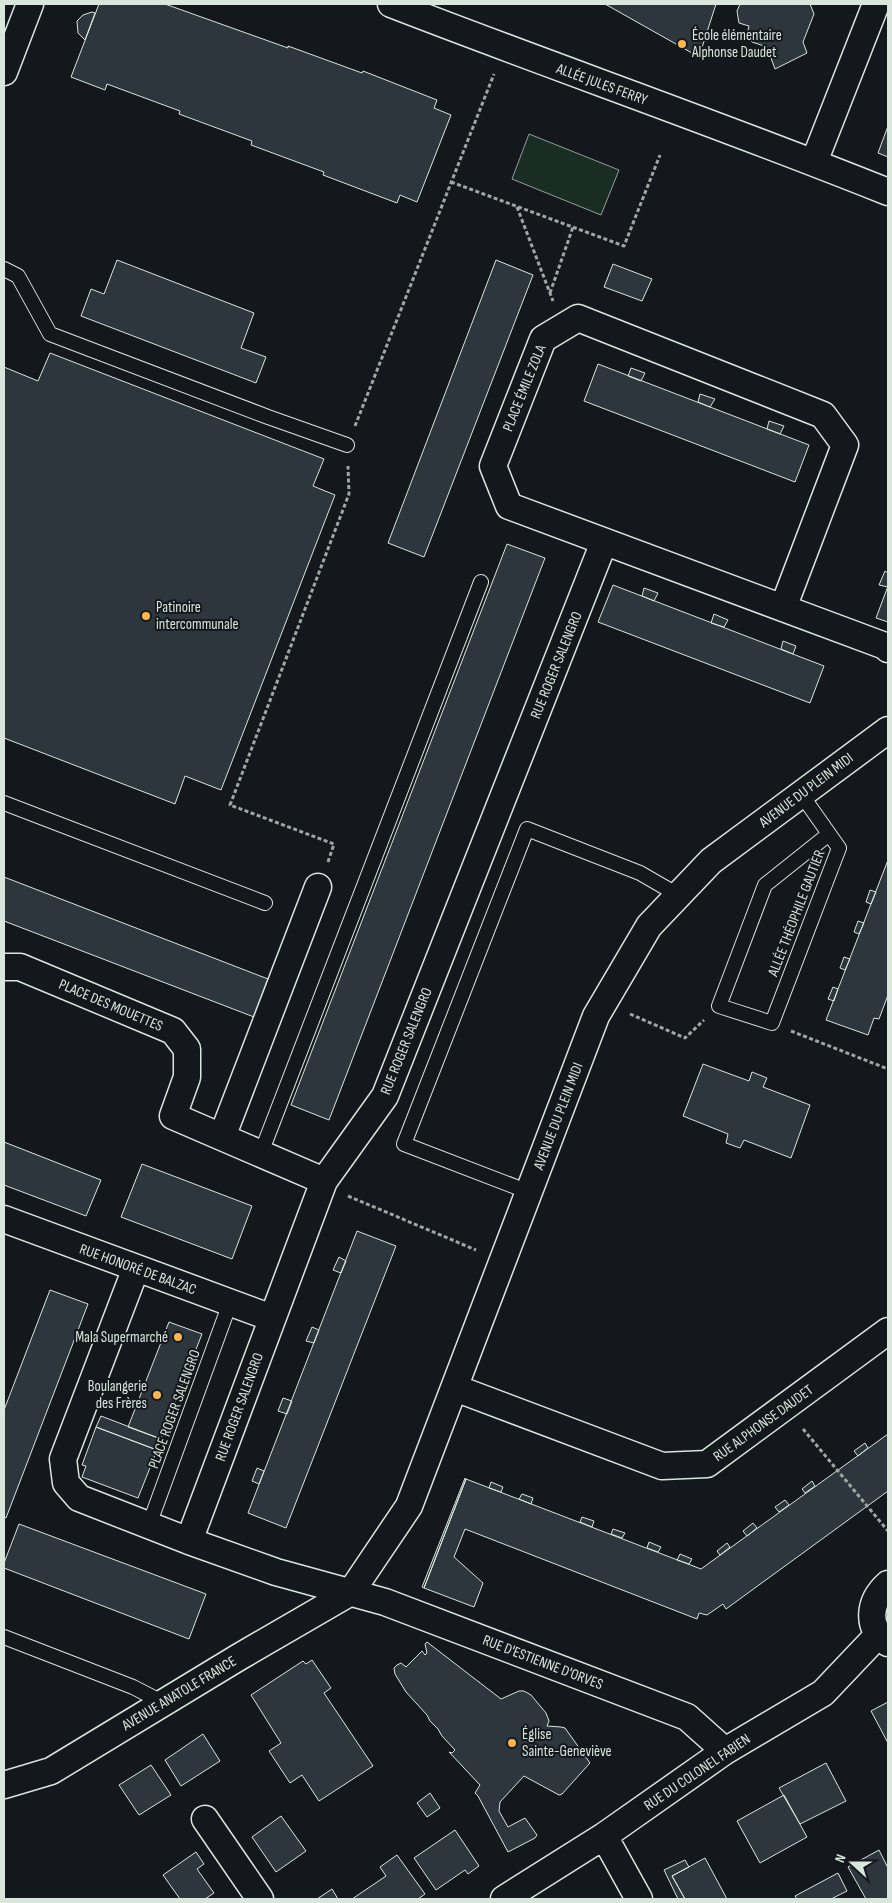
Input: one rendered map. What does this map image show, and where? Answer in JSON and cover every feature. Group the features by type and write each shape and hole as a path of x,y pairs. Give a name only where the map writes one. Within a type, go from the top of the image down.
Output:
{"street":[{"path":"4,72 30,4"},
{"name":"ALLÉE JULES FERRY","path":"391,4 504,48 814,162 888,192"},
{"path":"814,162 876,4"},
{"name":"PLACE ÉMILE ZOLA","path":"783,608 845,445 823,415 578,318 543,339 493,466 509,506 604,542 886,646 888,649"},
{"name":"RUE ROGER SALENGRO","path":"189,1541 324,1180 385,1096 604,542"},
{"name":"AVENUE DU PLEIN MIDI","path":"351,1592 409,1506 596,1016 650,926 711,861 888,730"},
{"path":"222,1137 318,887"},
{"name":"PLACE DES MOUETTES","path":"4,967 20,967 173,1031 187,1050 186,1077 172,1116 324,1180"},
{"name":"RUE HONORÉ DE BALZAC","path":"4,1219 272,1318"},
{"path":"136,1268 63,1459 66,1483 79,1498 189,1541 276,1572 351,1592"},
{"name":"RUE ALPHONSE DAUDET","path":"455,1388 662,1466 707,1464 888,1331"},
{"name":"RUE DU COLONEL FABIEN","path":"504,1899 604,1836 725,1751 823,1693 883,1638 873,1624 873,1607 880,1592 888,1584"},
{"name":"AVENUE ANATOLE FRANCE","path":"4,1785 50,1771 351,1592"},
{"name":"RUE D'ESTIENNE D'ORVES","path":"351,1592 385,1602 687,1717 725,1751"},
{"path":"205,1820 260,1899"},
{"path":"604,1836 639,1899"}],"lane":[{"path":"4,269 18,276 50,334 268,417 348,445"},
{"path":"261,1154 481,582"},
{"name":"ALLÉE THÉOPHILE GAUTIER","path":"772,1023 839,848 801,794"},
{"path":"4,803 265,903"},
{"path":"528,1192 404,1144 527,829 640,873 678,895"},
{"path":"772,1023 719,1006 765,885 829,834"},
{"name":"PLACE ROGER SALENGRO","path":"149,1525 230,1303"},
{"path":"4,1637 133,1687 164,1703"}],"path":[{"path":"318,887 334,844 230,804 349,494 348,445 504,48"},
{"path":"451,182 624,246 660,155"},
{"path":"516,206 563,327"},
{"path":"550,294 573,227"},
{"path":"604,1002 685,1038 719,1006"},
{"path":"772,1023 888,1069"},
{"path":"324,1180 356,1200 502,1260"},
{"path":"785,1407 888,1532"}],"green space":[{"path":"529,134 619,170 601,215 512,179"}],"building":[{"path":"99,4 165,4 288,48 288,46 362,73 363,71 437,100 434,108 451,115 417,202 400,195 397,203 323,175 324,172 251,145 252,141 179,114 180,111 107,84 105,90 71,77"},
{"path":"605,4 716,4 699,57"},
{"path":"740,4 810,4 814,14 803,42 807,53 775,69 767,47 752,42 747,34 749,26 739,23 737,11"},
{"path":"95,13 85,40 78,33 77,21 83,15"},
{"path":"888,126 888,157 878,153"},
{"path":"117,260 254,313 241,348 266,357 256,383 81,316 91,289 104,294"},
{"path":"496,260 533,275 424,557 388,543"},
{"path":"613,264 652,279 642,301 604,287"},
{"name":"Patinoire intercommunale","path":"50,353 324,459 313,486 335,495 221,790 185,776 175,804 4,738 4,367 38,381"},
{"path":"598,364 809,445 795,482 584,401"},
{"path":"631,368 645,373 641,381 628,376"},
{"path":"700,394 715,399 710,407 698,402"},
{"path":"769,421 784,426 780,434 767,429"},
{"path":"507,544 545,558 329,1120 291,1105"},
{"path":"885,571 888,573 888,587 879,585"},
{"path":"613,585 824,666 810,703 598,622"},
{"path":"888,586 888,622 876,618"},
{"path":"644,588 658,593 654,601 642,596"},
{"path":"714,614 728,620 724,627 711,623"},
{"path":"783,641 796,646 793,654 781,649"},
{"path":"888,860 888,995 879,1019 874,1018 868,1035 826,1020"},
{"path":"4,877 268,979 254,1017 4,921"},
{"path":"870,890 876,892 871,904 866,902"},
{"path":"858,921 864,923 859,934 854,932"},
{"path":"844,957 850,959 845,970 840,968"},
{"path":"833,987 838,989 834,1001 828,999"},
{"path":"703,1064 749,1081 752,1072 767,1078 763,1087 810,1105 791,1158 744,1140 740,1148 726,1143 728,1134 683,1116"},
{"path":"4,1142 101,1180 86,1216 4,1185"},
{"path":"142,1164 252,1206 232,1259 121,1217"},
{"path":"357,1231 396,1246 286,1528 248,1513"},
{"path":"339,1257 346,1261 341,1273 333,1270"},
{"path":"50,1290 88,1304 6,1518 4,1517 4,1410"},
{"path":"169,1322 202,1334 161,1439 128,1427"},
{"path":"312,1327 319,1330 314,1343 306,1341"},
{"path":"283,1398 292,1401 287,1414 278,1411"},
{"path":"101,1416 161,1439 157,1450 96,1427"},
{"path":"96,1427 157,1450 138,1498 82,1477 86,1466 82,1465"},
{"path":"888,1434 888,1491 726,1609 723,1604 707,1615 699,1613 697,1619 465,1529 454,1557 483,1583 474,1607 424,1588 466,1479 701,1569"},
{"path":"865,1443 868,1448 858,1456 854,1451"},
{"path":"257,1468 264,1471 259,1484 252,1481"},
{"path":"466,1479 424,1588 422,1587"},
{"path":"812,1481 815,1486 805,1493 802,1489"},
{"path":"491,1482 503,1487 501,1492 489,1488"},
{"path":"522,1494 533,1498 531,1504 519,1499"},
{"path":"785,1500 789,1505 779,1512 775,1507"},
{"path":"582,1517 594,1521 592,1527 580,1522"},
{"path":"753,1523 757,1528 747,1536 743,1531"},
{"path":"19,1524 206,1594 189,1639 4,1568 4,1563"},
{"path":"613,1529 625,1533 622,1538 611,1534"},
{"path":"649,1542 661,1547 658,1552 647,1548"},
{"path":"727,1543 730,1547 720,1555 717,1551"},
{"path":"680,1554 692,1559 689,1564 677,1560"},
{"name":"Église Sainte-Geneviève","path":"427,1642 501,1699 519,1691 524,1691 531,1695 546,1713 549,1721 547,1726 565,1728 590,1763 562,1794 559,1795 524,1776 500,1802 499,1811 508,1827 525,1818 537,1835 535,1838 508,1852 475,1793 480,1785 449,1752 452,1753 455,1750 406,1692 395,1674 394,1668 397,1665 401,1663 406,1667 422,1651 425,1655 427,1653 425,1644"},
{"path":"312,1660 331,1688 324,1693 373,1766 319,1801 302,1775 290,1783 269,1751 281,1743 251,1695 303,1661 306,1664"},
{"path":"888,1702 888,1743 871,1711"},
{"path":"203,1734 220,1761 181,1786 165,1760"},
{"path":"826,1763 846,1801 800,1824 779,1788"},
{"path":"151,1765 171,1795 139,1815 119,1785"},
{"path":"430,1793 440,1808 427,1817 417,1803"},
{"path":"784,1795 807,1837 760,1863 737,1821"},
{"path":"281,1816 306,1851 276,1872 252,1837"},
{"path":"455,1830 479,1866 468,1874 465,1870 436,1890 414,1858"},
{"path":"879,1850 888,1868 888,1899 866,1899 848,1867"},
{"path":"196,1852 204,1864 197,1869 214,1893 205,1899 180,1899 163,1875"},
{"path":"397,1855 425,1894 418,1899 352,1899 386,1876 380,1867"},
{"path":"705,1858 727,1899 685,1899 672,1876"},
{"path":"685,1860 689,1867 672,1876 685,1899 678,1899 664,1870"},
{"path":"838,1873 847,1891 831,1899 797,1899 795,1896"},
{"path":"332,1889 338,1899 317,1899"}],"place":[{"name":"École élémentaire Alphonse Daudet","path":"682,44"},
{"name":"Patinoire intercommunale","path":"146,616"},
{"name":"Mala Supermarché","path":"178,1337"},
{"name":"Boulangerie des Frères","path":"157,1395"},
{"name":"Église Sainte-Geneviève","path":"512,1743"}]}
